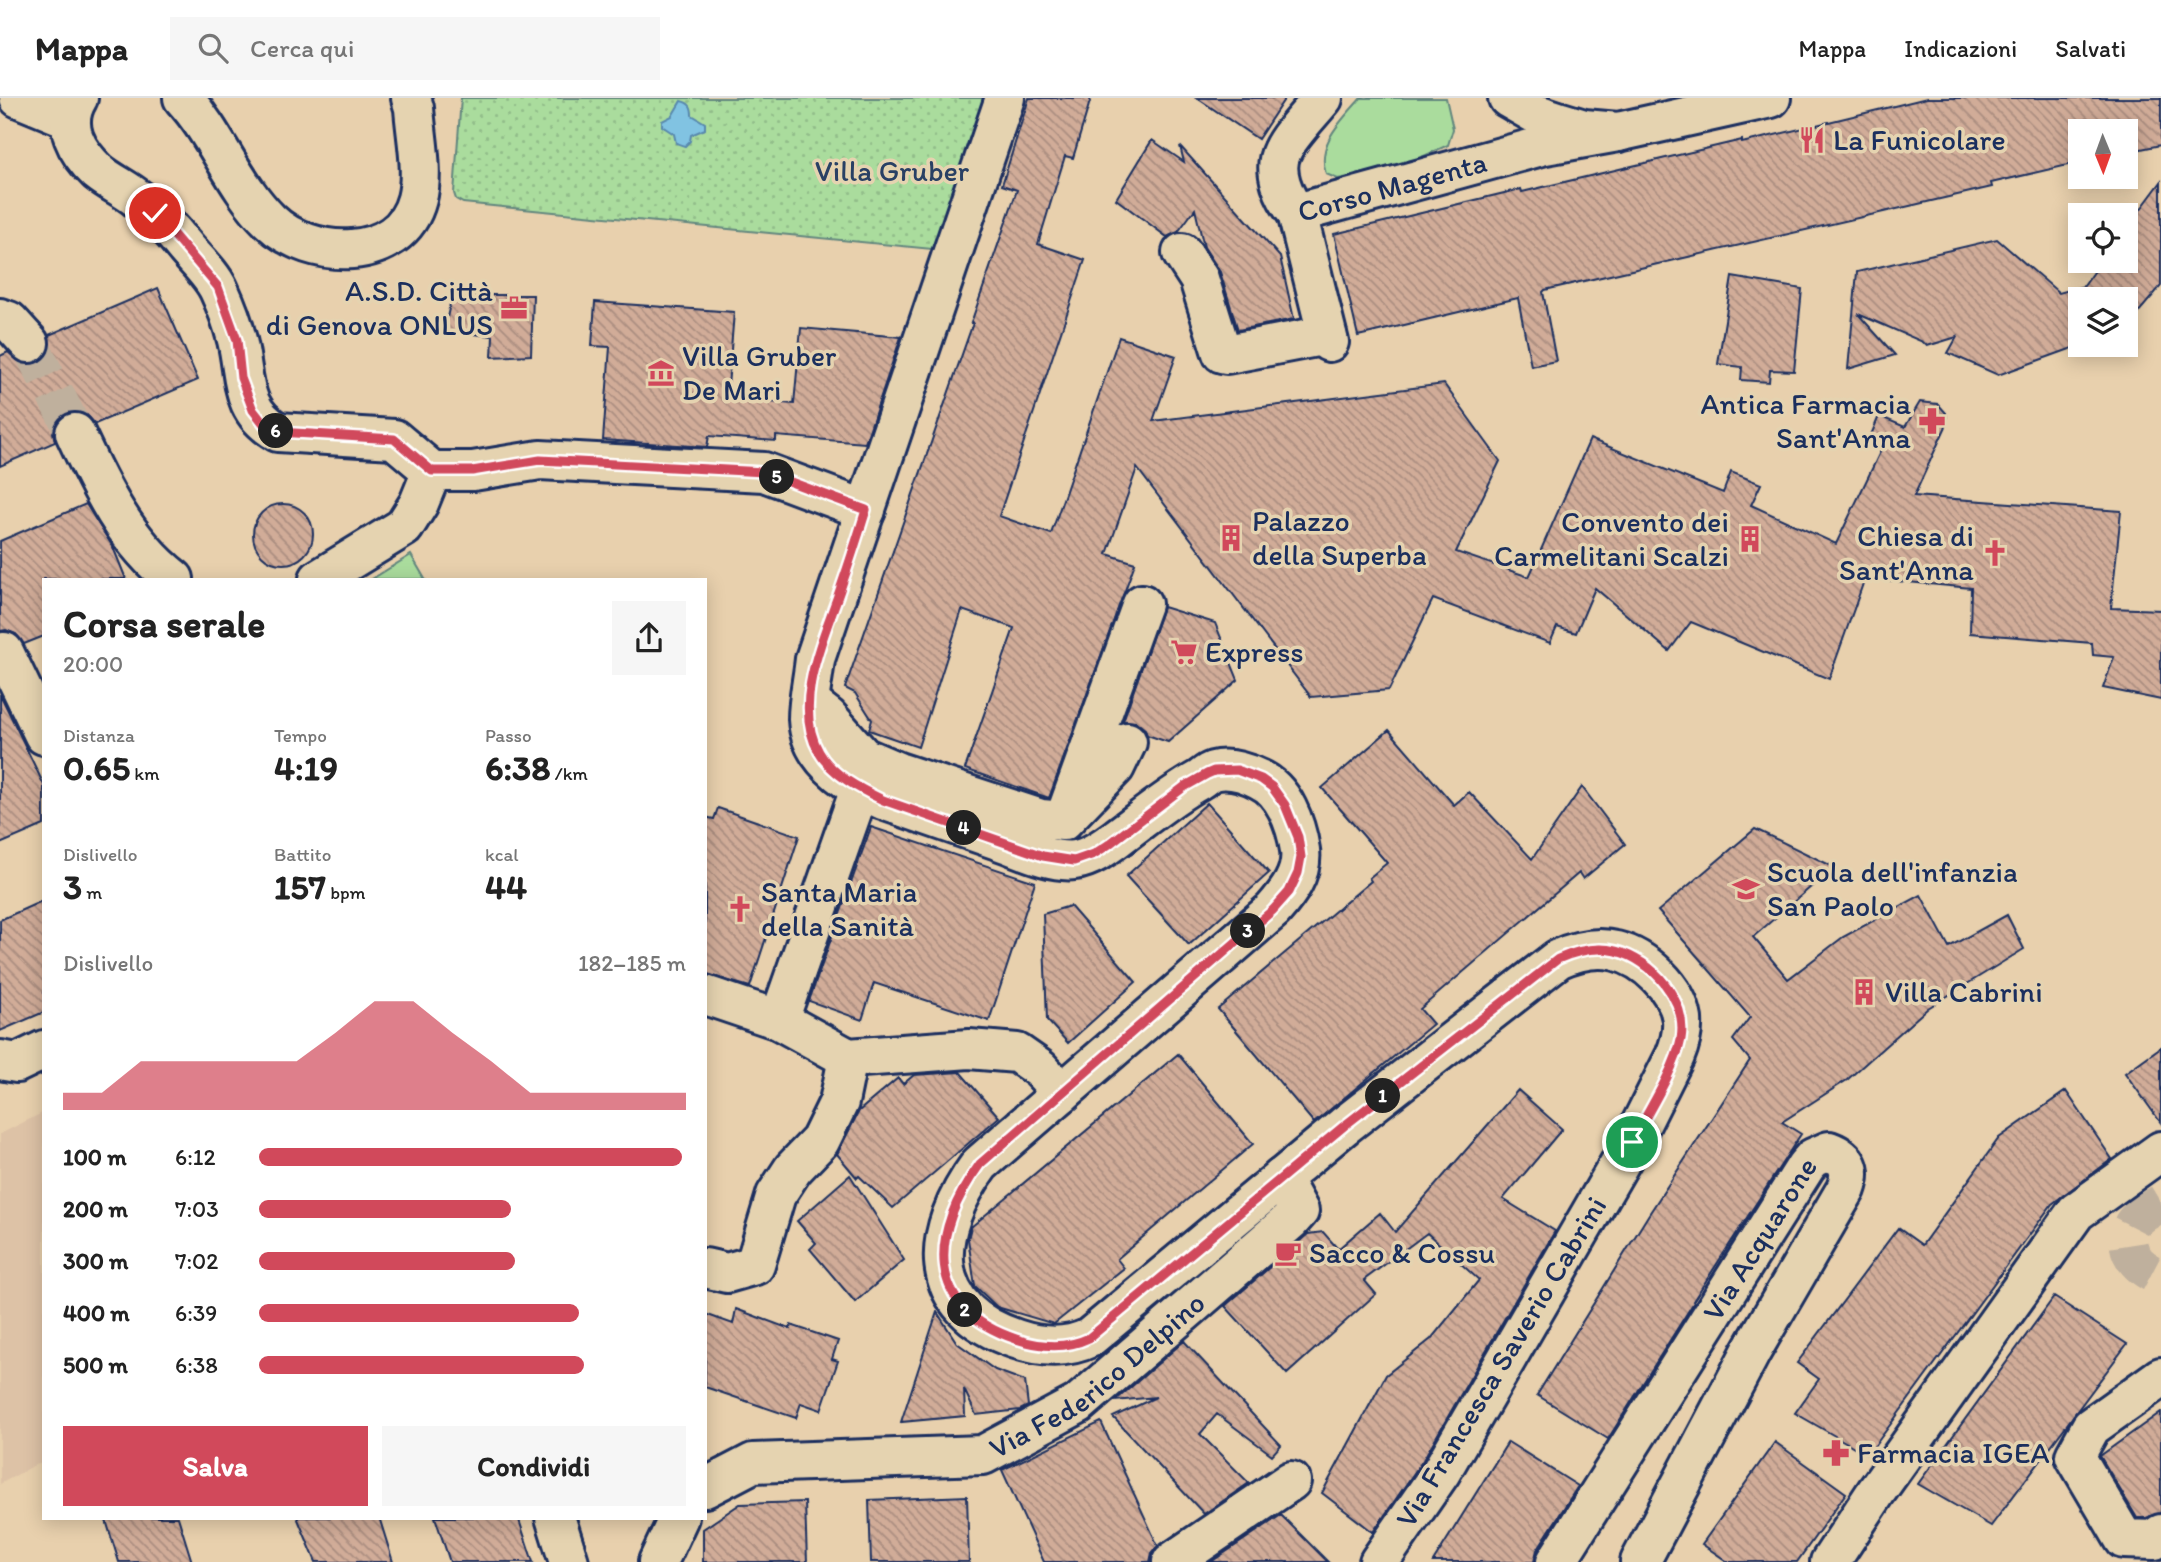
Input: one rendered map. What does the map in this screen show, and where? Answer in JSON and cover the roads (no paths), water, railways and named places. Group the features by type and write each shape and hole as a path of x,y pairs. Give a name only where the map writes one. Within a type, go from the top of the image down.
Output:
{"street":[{"path":"19,98 74,108 70,132 78,149 100,173 126,189 155,213 218,287 237,340 241,378 253,410 264,424 278,432 394,439 432,471 472,471 540,460 764,472 866,510"},
{"path":"183,98 211,134 259,210 272,223 298,240 339,249 373,245 390,239 412,212 419,177 411,98"},
{"path":"1005,98 919,304 866,510 815,659 808,721 818,751 827,764 860,789 883,800 1043,856 1074,861 1094,854 1108,845 1184,787 1214,771 1237,770 1261,779 1272,787 1285,805 1298,837 1301,857 1298,873 1289,892 1273,910 980,1164 960,1195 951,1217 943,1259 948,1282 958,1303 974,1320 992,1331 1022,1340 1072,1346 1089,1338 1281,1178"},
{"name":"Corso Magenta","path":"1323,98 1281,151 1279,172 1283,191 1297,213 1545,145 1772,98"},
{"name":"Corso Magenta","path":"1508,98 1534,114 1584,129 1618,132"},
{"path":"1182,253 1199,279 1222,353 1328,339 1297,213"},
{"path":"0,318 9,321 29,343"},
{"path":"75,433 100,486 139,548 173,578"},
{"path":"321,578 404,527 419,502 432,471"},
{"path":"1063,821 1142,604"},
{"path":"4,652 42,731"},
{"path":"810,702 828,716 863,757 898,772 1041,819 1063,821"},
{"path":"1063,821 1115,767 1126,742"},
{"path":"779,1020 860,789"},
{"name":"Via Francesca Saverio Cabrini","path":"1281,1178 1558,959 1586,950 1616,951 1653,971 1678,1006 1682,1018 1680,1042 1632,1142 1441,1472 1379,1562"},
{"path":"707,996 779,1020 848,1058 969,1049 1017,1053 1040,1069 1062,1093"},
{"path":"707,1268 727,1273 755,1265 776,1195 793,1169 820,1141 839,1102 848,1058"},
{"name":"Via Acquarone","path":"1556,1562 1806,1166 1813,1158 1829,1150 1838,1154 1846,1161 1849,1169 1850,1179 1846,1189 1751,1352 1640,1562"},
{"path":"1830,1562 1882,1483 2076,1212 2161,1150"},
{"name":"Via Federico Delpino","path":"707,1487 753,1463 983,1455 1078,1404 1291,1220 1298,1211 1281,1178"},
{"path":"2161,1377 2091,1427 2075,1456 2124,1539 2154,1540 2161,1534"},
{"path":"1171,1562 1291,1481"},
{"path":"556,1520 569,1562"},
{"path":"658,1562 678,1520"}],"water":[{"path":"681,101 690,106 692,115 705,123 705,129 691,135 685,146 676,143 674,134 662,126 662,121 672,116"}],"tunnel":[{"path":"29,343 75,433"},
{"path":"2161,1203 2136,1219 2129,1236 2134,1258 2146,1270 2161,1277"}],"place":[{"name":"La Funicolare","path":"1812,140"},
{"name":"A.S.D. Città di Genova ONLUS","path":"514,308"},
{"name":"Villa Gruber De Mari","path":"661,373"},
{"name":"Antica Farmacia Sant'Anna","path":"1932,421"},
{"name":"Palazzo della Superba","path":"1231,538"},
{"name":"Convento dei Carmelitani Scalzi","path":"1750,539"},
{"name":"Chiesa di Sant'Anna","path":"1995,553"},
{"name":"Express","path":"1184,652"},
{"name":"Scuola dell'infanzia San Paolo","path":"1746,889"},
{"name":"Santa Maria della Sanità","path":"740,909"},
{"name":"Villa Cabrini","path":"1864,992"},
{"name":"Sacco & Cossu","path":"1288,1253"},
{"name":"Farmacia IGEA","path":"1836,1453"}],"park label":[{"name":"Villa Gruber","path":"892,171"}]}
